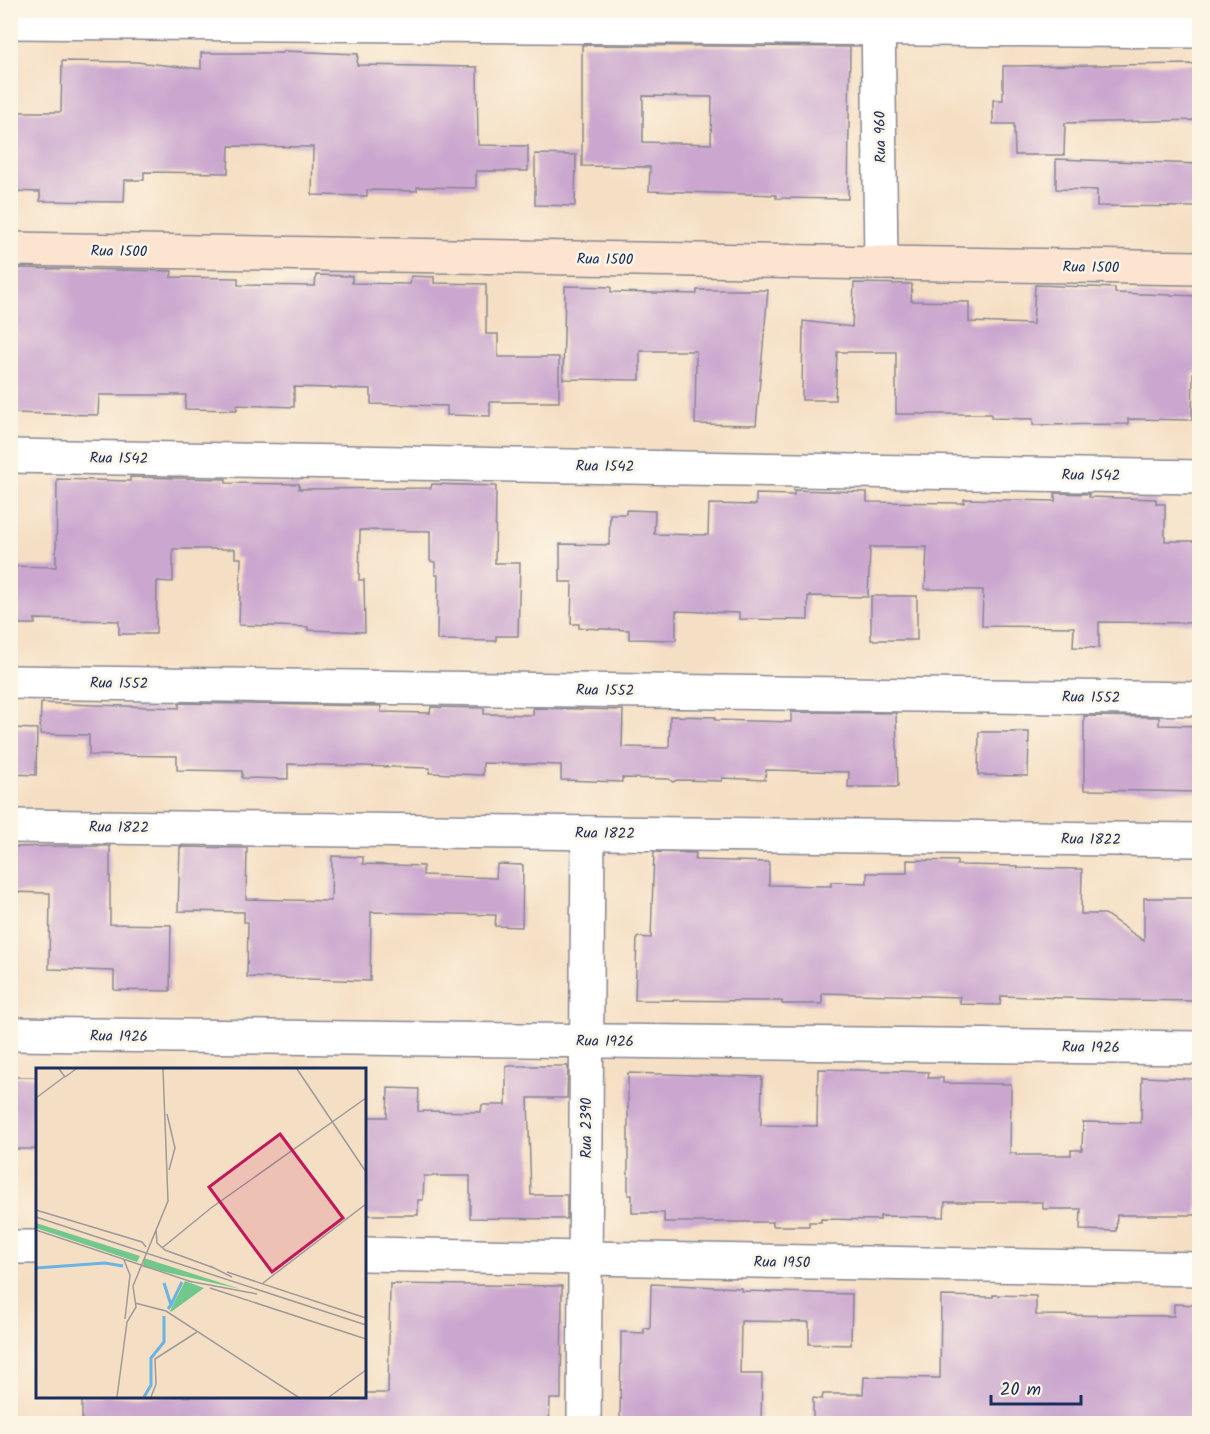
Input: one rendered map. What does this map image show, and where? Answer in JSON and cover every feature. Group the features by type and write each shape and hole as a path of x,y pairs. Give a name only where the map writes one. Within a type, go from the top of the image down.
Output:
{"street":[{"path":"10,22 878,20 1200,31"},
{"name":"Rua 960","path":"878,20 881,263"},
{"name":"Rua 1500","path":"10,249 1200,268"},
{"name":"Rua 1542","path":"10,456 1200,477"},
{"name":"Rua 1552","path":"10,682 1200,699"},
{"name":"Rua 1822","path":"10,826 1200,840"},
{"name":"Rua 2390","path":"584,1424 588,833"},
{"name":"Rua 1926","path":"10,1034 1200,1048"},
{"path":"10,1247 36,1247"},
{"name":"Rua 1950","path":"366,1254 1200,1269"}],"building":[{"path":"582,45 850,47 848,199 776,198 776,195 649,191 650,167 582,166","holes":["643,96 712,97 711,144 643,142"]},
{"path":"283,51 358,54 357,65 477,67 478,145 528,146 528,171 476,171 476,188 417,187 417,191 367,190 367,196 312,195 313,147 229,146 228,173 144,172 144,180 125,180 124,202 40,201 40,192 10,191 10,112 61,112 62,61 136,62 201,69 201,53 283,53"},
{"path":"1200,64 1200,120 1065,123 1064,155 1015,155 1014,124 993,124 993,100 1003,100 1003,66"},
{"path":"535,154 576,155 575,206 535,205"},
{"path":"1056,159 1200,164 1200,207 1097,206 1097,190 1056,189"},
{"path":"10,268 172,271 171,277 238,278 238,285 315,286 316,275 352,276 352,283 410,284 411,276 434,277 434,283 486,284 486,334 498,334 498,357 559,357 559,402 490,402 490,416 447,415 447,406 371,404 371,389 294,387 294,407 237,405 237,410 185,409 186,395 99,395 98,415 10,413"},
{"path":"854,283 912,284 911,301 969,302 969,322 1033,324 1035,285 1115,288 1115,293 1200,296 1198,373 1193,373 1192,420 1128,419 1128,424 1033,425 1033,419 991,418 991,414 896,414 896,352 837,352 835,400 802,400 803,321 852,327"},
{"path":"565,286 611,287 611,292 697,294 697,290 768,290 756,425 695,424 696,351 640,351 640,380 563,379"},
{"path":"130,477 226,479 226,483 299,484 299,489 431,488 432,484 496,486 495,563 520,563 518,636 496,636 496,641 437,640 438,575 435,575 435,562 430,561 430,531 360,530 359,580 364,580 365,632 308,630 308,627 239,625 241,558 235,558 235,549 173,549 173,582 157,581 156,634 119,634 119,621 35,619 35,624 10,624 10,566 56,567 57,479 130,481"},
{"path":"794,490 867,492 867,502 964,503 964,499 1055,501 1055,493 1089,494 1089,497 1156,499 1156,504 1165,504 1165,541 1200,541 1200,623 1099,622 1099,648 1073,647 1074,627 982,626 983,590 925,589 927,547 870,547 868,597 808,596 808,620 739,619 739,613 676,611 676,640 629,639 629,630 579,628 579,624 571,624 572,582 560,582 560,544 609,545 610,514 626,514 626,510 655,511 654,534 708,535 709,504 756,505 756,494 794,495"},
{"path":"871,596 917,596 917,640 871,640"},
{"path":"41,703 179,708 179,703 381,706 381,712 430,713 431,707 484,708 484,714 533,715 533,708 623,710 622,747 669,748 670,716 791,722 791,712 896,713 898,787 848,787 849,772 766,770 765,780 722,778 722,781 677,780 673,782 669,779 622,778 622,782 561,780 561,765 483,763 483,775 429,773 430,768 288,764 288,779 242,778 242,771 177,770 177,756 89,755 89,735 40,734"},
{"path":"1084,716 1159,717 1159,725 1200,726 1200,792 1084,790"},
{"path":"10,728 37,729 36,775 10,774"},
{"path":"979,732 1029,732 1028,776 978,775"},
{"path":"110,846 110,924 171,925 170,991 114,990 114,971 49,969 50,893 10,892 10,847"},
{"path":"180,847 247,848 246,899 331,901 332,856 363,857 363,864 423,866 423,875 496,878 497,864 523,865 522,927 495,926 496,915 371,912 370,981 247,977 248,922 244,922 244,912 178,911"},
{"path":"654,852 696,853 695,860 769,862 769,885 831,886 831,882 867,883 867,873 907,873 907,860 957,861 957,865 1082,869 1081,914 1105,914 1144,941 1144,898 1200,898 1200,1001 1001,996 1000,1005 960,1004 960,997 822,993 822,1004 782,1004 782,1001 635,1000 637,937 651,938"},
{"path":"506,1066 568,1066 567,1098 528,1098 531,1195 567,1195 567,1219 470,1218 470,1176 424,1176 423,1200 418,1200 418,1215 366,1215 366,1117 387,1117 388,1088 419,1089 418,1111 481,1112 482,1105 506,1105"},
{"path":"818,1069 929,1072 928,1078 943,1078 943,1083 1011,1084 1010,1153 1016,1153 1016,1155 1071,1155 1071,1150 1082,1150 1083,1122 1141,1123 1142,1077 1198,1079 1197,1215 1117,1215 1116,1231 1080,1230 1081,1209 1043,1209 1043,1202 945,1202 944,1217 880,1216 880,1220 821,1219 821,1222 809,1222 809,1226 773,1226 773,1222 664,1222 664,1213 632,1213 632,1195 628,1195 628,1073 762,1077 761,1125 817,1126"},
{"path":"10,1077 36,1077 36,1149 10,1149"},
{"path":"390,1284 562,1286 561,1399 550,1399 549,1424 82,1424 82,1398 366,1398 366,1393 388,1393"},
{"path":"651,1284 741,1288 741,1291 852,1294 851,1345 809,1344 809,1322 741,1321 740,1374 762,1374 761,1424 620,1424 621,1332 644,1333 644,1328 650,1329"},
{"path":"993,1295 1036,1296 1036,1315 1174,1316 1174,1304 1200,1305 1200,1424 813,1424 813,1398 822,1399 823,1394 863,1394 864,1377 940,1378 941,1296 993,1297"}]}
